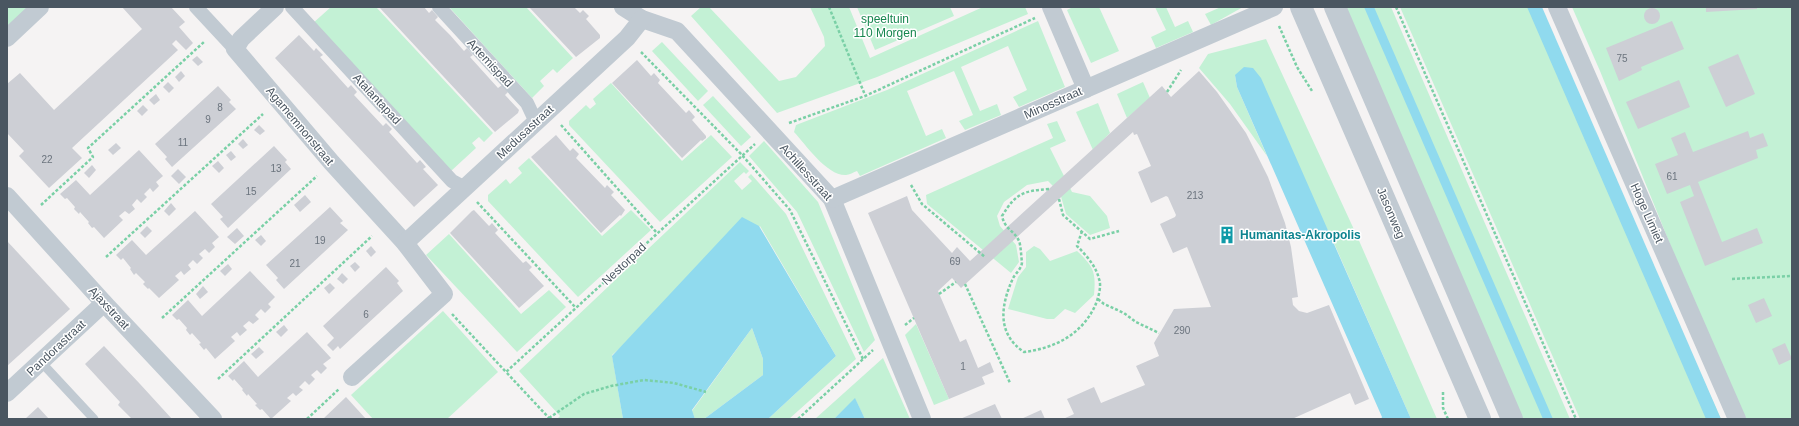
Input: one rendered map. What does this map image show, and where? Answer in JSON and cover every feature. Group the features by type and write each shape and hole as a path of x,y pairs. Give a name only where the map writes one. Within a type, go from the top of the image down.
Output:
{"street":[{"path":"7,38 40,7"},
{"name":"Agamemnonstraat","path":"196,7 235,49 332,163 405,243"},
{"path":"235,49 241,39 275,7"},
{"name":"Atalantapad","path":"292,7 452,181 465,188"},
{"name":"Artemispad","path":"439,7 528,103 536,122"},
{"name":"Achillesstraat","path":"623,7 642,19 677,31 832,199 922,419"},
{"name":"Minosstraat","path":"832,199 1274,7"},
{"name":"Jasonweg","path":"1301,7 1480,419"},
{"path":"1335,7 1512,419"},
{"name":"Hoge Limiet","path":"1557,7 1737,419"},
{"path":"1052,9 1086,89"},
{"name":"Medusastraat","path":"405,243 627,38 642,19"},
{"name":"Ajaxstraat","path":"7,196 104,303 213,419"},
{"path":"352,377 444,294 405,243"},
{"name":"Pandorastraat","path":"7,393 104,303"}],"lane":[{"path":"41,362 94,419"}],"path":[{"path":"829,7 865,96"},
{"path":"1396,7 1576,419"},
{"path":"769,130 865,96 1052,9"},
{"path":"27,218 93,156 88,148 217,30"},
{"path":"627,38 742,155 790,210 863,359"},
{"path":"106,257 263,114"},
{"path":"536,122 558,122 657,233"},
{"name":"Nestorpad","path":"506,372 742,155"},
{"path":"162,318 332,163"},
{"path":"902,169 922,204 985,257"},
{"path":"465,188 576,308"},
{"path":"1049,189 1027,190 1010,202 1002,216 1004,224 1019,240 1022,264 1014,278 1004,303 1003,327 1014,346 1024,352 1040,350 1059,342 1079,330 1090,317 1098,299 1100,279 1088,256 1077,246 1082,231"},
{"path":"1059,199 1063,215 1090,239 1119,231"},
{"path":"218,378 373,235"},
{"path":"1732,279 1792,276"},
{"path":"939,294 956,282"},
{"path":"965,284 1010,383"},
{"path":"444,294 448,310 548,419 584,394 611,386 644,380 674,382 706,392"},
{"path":"1098,299 1136,322 1159,333"},
{"path":"798,419 863,359 890,339"},
{"path":"307,419 352,377"}],"green space":[{"path":"7,7 30,7 7,29"},
{"path":"331,7 376,7 493,133 484,142 479,137 472,143 476,148 451,171 312,24"},
{"path":"449,7 526,7 573,58 557,73 553,69 540,81 544,86 532,98"},
{"path":"701,7 709,7 779,81 796,77 825,46 824,37 810,7 849,7 870,58 983,7 1025,7 1028,14 877,77 777,113 691,16"},
{"name":"speeltuin 110 Morgen","path":"857,7 950,7 954,16 875,50"},
{"path":"1073,7 1099,7 1119,51 1091,63 1067,10"},
{"path":"1155,7 1166,7 1175,27 1188,21 1193,32 1156,48 1151,37 1166,30"},
{"path":"1221,7 1243,7 1211,25 1205,14"},
{"path":"1341,7 1391,7 1570,419 1520,419"},
{"path":"1400,7 1536,7 1721,419 1580,419"},
{"path":"1572,7 1792,7 1792,418 1746,419 1689,291 1600,71"},
{"path":"1038,21 1065,87 1019,107 1013,97 1027,90 1008,46 961,67 980,111 997,104 1001,115 965,130 959,121 973,115 954,71 907,91 926,136 942,129 946,138 860,176 857,171 846,175 832,171 817,159 794,132 796,125 887,90"},
{"path":"1266,39 1357,236 1437,419 1411,419 1330,234 1235,75 1237,87 1267,156 1230,104 1199,68 1208,54"},
{"path":"662,42 708,91 698,101 652,51"},
{"path":"1143,82 1150,98 1127,118 1117,94"},
{"path":"611,83 682,161 711,135 732,157 660,222 569,125 569,121 586,105 590,109 596,104 593,99"},
{"path":"713,96 751,137 741,146 703,105"},
{"path":"1098,103 1110,133 1093,150 1076,112"},
{"path":"1057,121 1066,141 1050,148 1072,192 1090,196 1107,216 1110,228 1090,235 1066,214 1060,193 1048,181 1027,185 1004,202 997,216 1000,226 1016,245 1019,262 1011,273 927,204 926,195 1053,138 1047,124"},
{"path":"764,141 818,202 875,340 864,352 797,212 749,156"},
{"path":"529,158 602,236 631,210 651,230 578,297 488,201 488,195 506,179 510,184 522,173 518,168"},
{"path":"740,162 749,171 746,174 744,172 734,181 742,190 752,181 748,177 751,174 786,214 856,359 789,419 768,419 836,356 760,226 612,355 623,419 557,419 560,416 519,371"},
{"path":"449,234 521,314 549,290 566,307 517,352 426,255"},
{"path":"1034,246 1040,249 1050,261 1077,251 1087,261 1093,270 1095,281 1094,295 1075,313 1065,309 1054,319 1047,319 1008,309 1018,277 1026,267 1026,252"},
{"path":"443,311 498,372 447,419 373,419 351,395"},
{"path":"916,324 949,399 934,405 905,335"},
{"path":"752,328 763,359 763,375 704,419 695,419 692,411"},
{"path":"883,358 910,419 865,419 855,399 834,419 815,419"}],"water":[{"path":"1364,7 1374,7 1553,419 1543,419"},
{"path":"1527,7 1542,7 1721,419 1706,419"},
{"path":"1244,67 1253,68 1261,78 1411,419 1381,419 1382,417 1237,87 1235,75"},
{"path":"742,217 759,226 836,356 768,419 704,419 763,375 763,359 752,328 692,410 695,419 623,419 612,356"},
{"path":"855,398 865,419 834,419"}],"building":[{"path":"122,7 171,7 185,22 179,27 193,43 186,50 176,40 172,44 178,50 72,148 82,158 49,188 19,156 24,151 7,133 7,84 20,73 54,110 142,29"},
{"path":"379,7 424,7 429,13 432,10 438,17 435,20 464,51 467,48 473,55 470,57 498,88 502,85 508,92 505,95 519,110 518,113 495,132"},
{"path":"529,7 574,7 580,13 583,10 589,16 586,19 600,35 600,38 576,57"},
{"path":"1706,7 1757,7 1757,9 1706,12"},
{"path":"1652,8 1658,10 1660,16 1658,22 1652,24 1646,22 1644,16 1646,10"},
{"path":"1672,21 1684,49 1641,67 1642,70 1619,81 1606,48"},
{"path":"299,35 314,51 316,48 323,55 320,57 348,88 351,85 357,92 354,95 383,126 386,123 392,129 389,132 417,163 420,160 426,167 423,169 438,185 414,207 275,58"},
{"path":"1738,54 1755,94 1726,107 1708,67"},
{"path":"197,56 203,62 198,66 192,60"},
{"path":"637,60 651,76 654,73 660,80 658,83 686,113 689,110 695,117 692,120 706,136 706,138 702,141 701,140 682,158 612,83"},
{"path":"181,71 185,76 179,82 175,77"},
{"name":"Humanitas-Akropolis","path":"1199,71 1217,92 1246,133 1268,177 1285,223 1291,247 1298,297 1292,298 1293,305 1299,311 1307,313 1329,305 1369,399 1355,405 1350,393 1292,419 1063,419 1074,414 1067,399 1094,387 1101,403 1145,385 1136,366 1159,356 1154,343 1174,309 1211,307 1187,247 1173,253 1160,224 1175,217 1176,215 1168,197 1166,196 1151,203 1138,172 1151,166 1137,134 1134,135 1133,132 961,288 952,278 938,291 960,342 966,339 978,368 990,362 994,372 982,377 985,384 949,399 868,213 907,196 912,210 952,253 957,247 970,261 1162,86 1171,97"},
{"path":"1679,80 1690,107 1638,129 1626,102"},
{"path":"168,82 174,88 169,93 163,87"},
{"path":"218,86 231,100 229,102 236,109 172,167 165,159 167,157 155,144"},
{"path":"156,94 160,100 154,105 149,100"},
{"path":"143,105 148,110 142,116 137,111"},
{"path":"259,125 265,131 260,135 254,130"},
{"path":"1748,131 1750,138 1763,133 1768,146 1756,150 1758,158 1698,182 1722,242 1757,228 1763,243 1705,266 1680,202 1694,196 1690,185 1667,194 1655,164 1678,155 1671,138 1685,132 1693,152"},
{"path":"556,135 570,151 573,148 579,154 576,158 605,188 607,185 614,192 611,195 625,210 621,216 620,215 601,233 531,157"},
{"path":"243,139 248,145 243,149 238,144"},
{"path":"116,143 121,148 113,155 108,150"},
{"path":"274,146 287,160 285,162 291,169 228,228 220,219 223,217 211,204"},
{"path":"139,150 163,176 156,182 159,186 153,192 150,188 144,194 147,197 141,203 137,199 132,205 135,209 129,214 125,211 119,216 123,220 104,238 94,227 92,228 80,212 79,214 74,209 75,207 67,198 65,199 60,194 76,180 90,195"},
{"path":"231,151 236,157 231,161 226,155"},
{"path":"218,161 224,168 219,173 212,166"},
{"path":"92,165 96,170 89,178 84,173"},
{"path":"178,169 186,177 179,184 171,176"},
{"path":"305,195 311,202 300,212 294,205"},
{"path":"171,203 176,209 169,216 164,211"},
{"path":"330,207 343,221 340,223 348,230 284,289 276,280 278,278 266,265"},
{"path":"474,210 489,226 492,223 498,230 495,233 523,263 526,261 532,267 529,270 544,286 519,308 450,233"},
{"path":"195,211 219,237 212,243 215,247 209,253 205,249 199,254 203,258 197,264 193,260 188,265 191,269 184,275 181,271 175,276 179,280 159,298 143,284 145,282 136,273 134,275 130,269 131,268 123,258 121,260 116,255 132,240 146,255"},
{"path":"147,226 152,231 145,238 140,233"},
{"path":"237,228 244,236 235,244 227,237"},
{"path":"261,235 266,241 261,246 255,240"},
{"path":"7,241 70,309 7,366"},
{"path":"371,246 376,252 371,257 366,251"},
{"path":"355,262 360,267 355,272 350,266"},
{"path":"228,264 232,269 225,276 220,271"},
{"path":"386,267 399,281 397,283 403,291 340,349 338,346 333,351 327,345 334,338 323,326"},
{"path":"250,271 275,297 268,304 271,307 265,313 261,309 255,315 259,319 253,324 249,321 243,326 247,330 240,336 237,332 231,337 235,341 215,359 206,348 204,350 199,344 201,343 192,333 190,335 186,330 187,328 179,319 177,320 172,315 188,300 202,316"},
{"path":"342,273 348,279 343,284 337,279"},
{"path":"330,283 335,288 329,294 324,288"},
{"path":"203,286 208,292 200,299 196,294"},
{"path":"1764,298 1772,316 1756,323 1748,305"},
{"path":"284,325 288,330 281,337 276,332"},
{"path":"307,332 331,358 323,364 327,368 321,374 317,370 311,375 315,379 309,385 305,381 299,387 303,390 296,396 293,393 287,398 291,401 271,419 262,409 260,410 255,405 257,404 248,394 247,396 234,379 233,381 228,376 244,361 258,377"},
{"path":"1785,343 1792,359 1779,365 1772,349"},
{"path":"104,346 172,419 131,418 118,405 120,402 85,364"},
{"path":"259,347 264,352 256,359 251,354"},
{"path":"346,397 366,419 323,419"},
{"path":"995,404 1002,419 960,419"},
{"path":"38,407 49,419 25,419"},
{"path":"1041,410 1045,419 1021,419"}],"place":[{"name":"Humanitas-Akropolis","path":"1227,235"}]}
